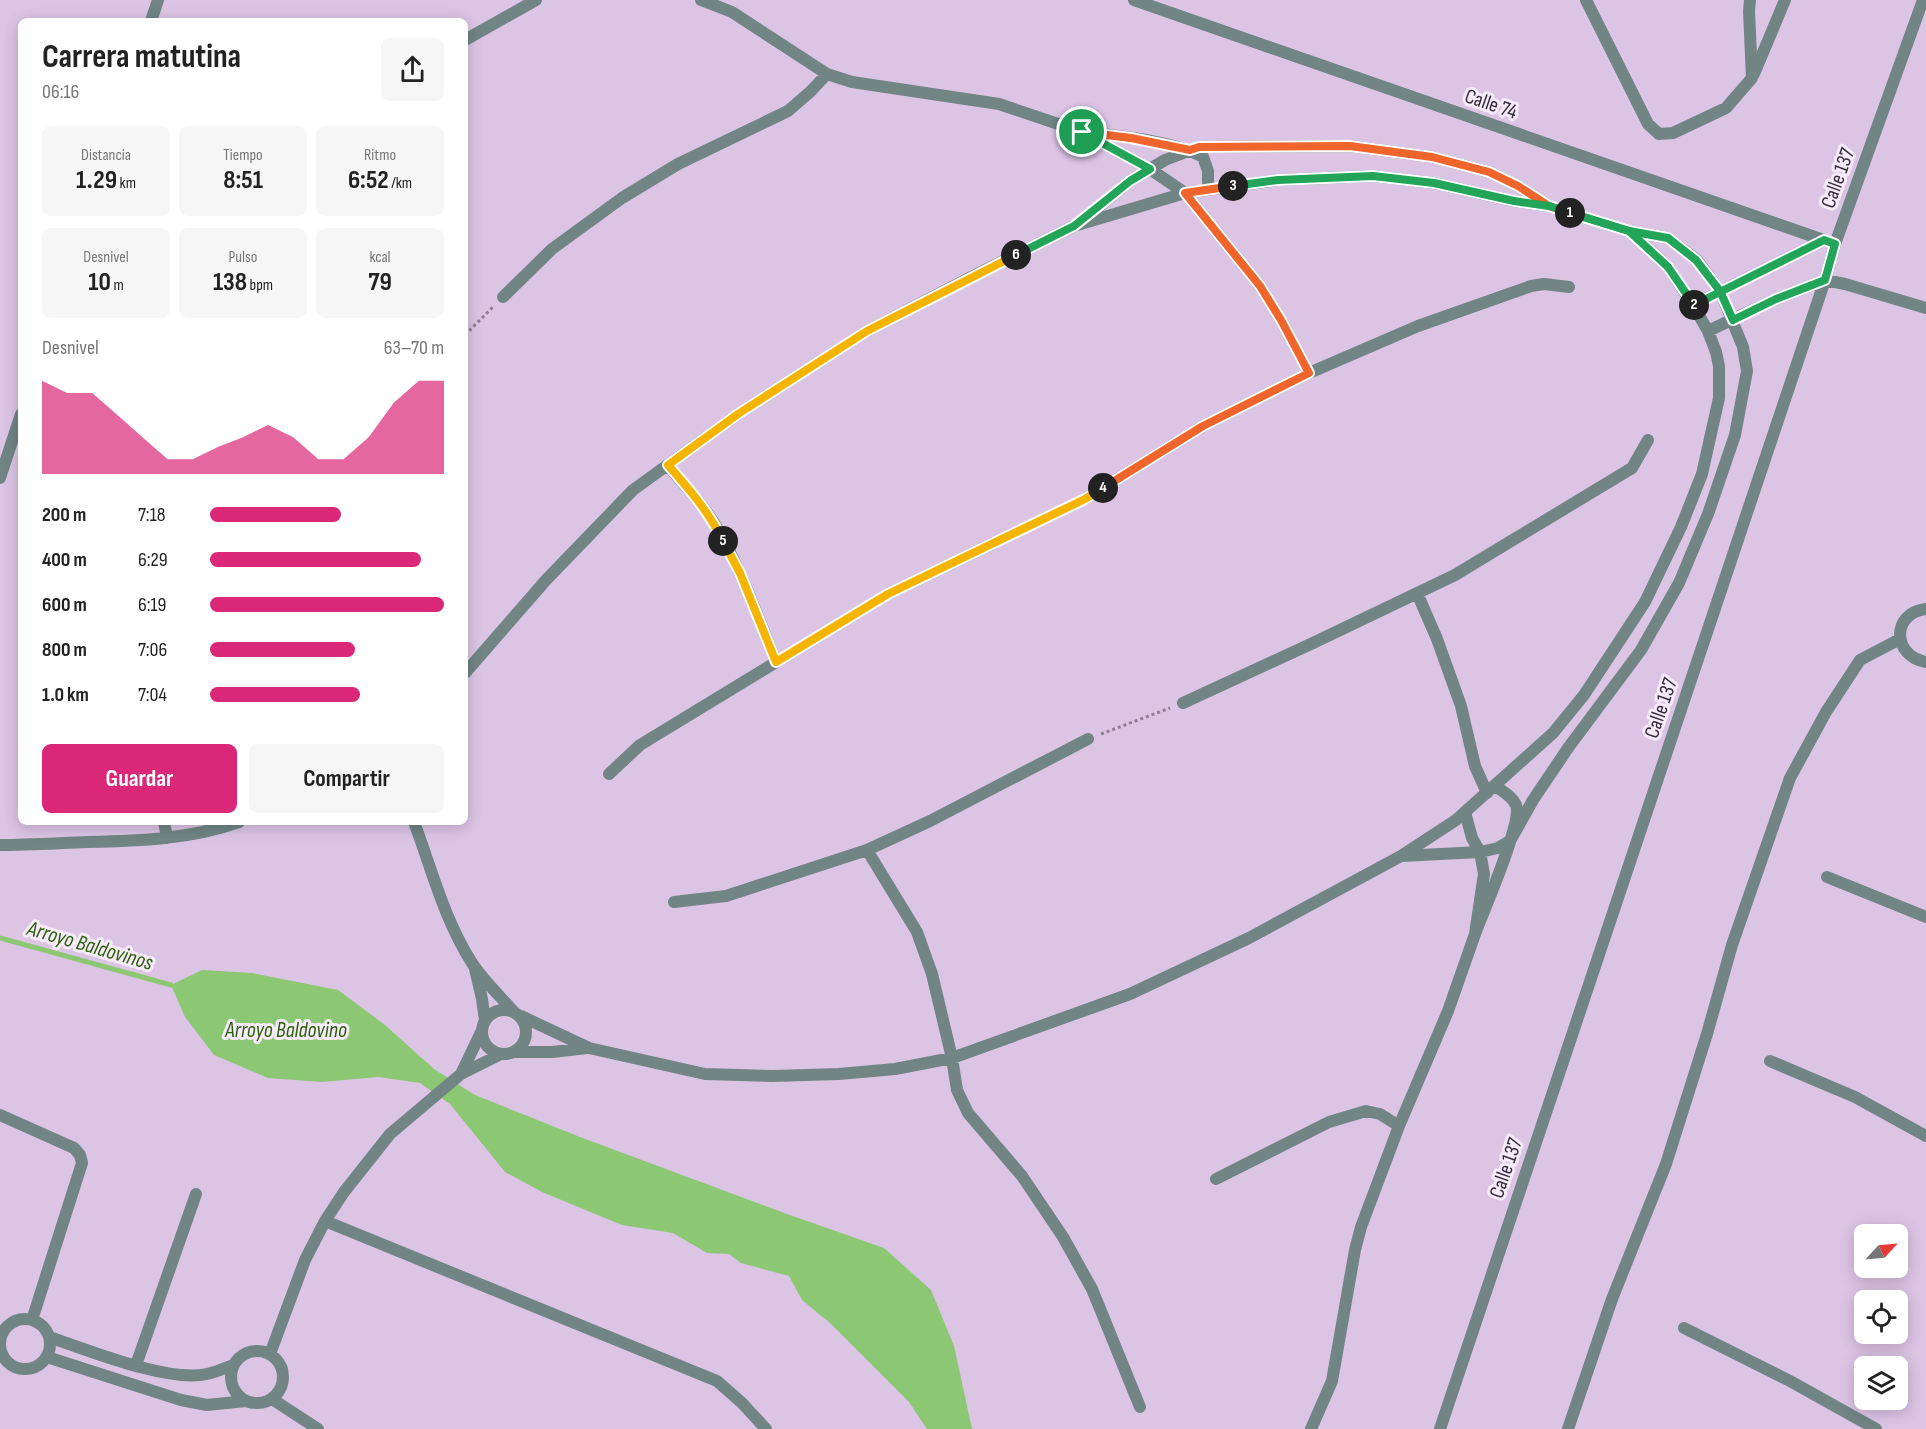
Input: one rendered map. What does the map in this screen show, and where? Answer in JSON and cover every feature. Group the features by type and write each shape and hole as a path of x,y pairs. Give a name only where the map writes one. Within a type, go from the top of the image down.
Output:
{"street":[{"path":"152,18 158,0"},
{"path":"468,38 536,0"},
{"path":"701,0 732,12 827,74 852,82 999,104 1082,132 1150,169 1185,193 1260,286 1309,373"},
{"name":"Calle 74","path":"1134,0 1830,242"},
{"path":"1586,0 1648,124 1659,134 1673,133 1726,108 1752,78 1785,0"},
{"path":"1750,0 1752,78"},
{"name":"Calle 137","path":"1440,1429 1825,280 1830,242 1923,0"},
{"path":"503,297 552,249 622,198 678,164 788,111 827,74"},
{"path":"1082,132 1131,138 1190,150 1203,157 1208,171 1208,190"},
{"path":"1074,226 1130,181 1165,160 1199,147 1350,146 1432,157 1489,172 1518,186 1549,206"},
{"path":"468,672 546,580 633,490 738,414 867,331 1074,226 1185,193 1278,180 1373,176 1434,183 1514,201 1549,206 1629,231 1668,238 1696,260 1720,291 1743,347 1747,371 1734,435 1708,514 1679,583 1641,650 1568,748 1533,800 1510,842 1498,848 1480,852 1401,856"},
{"path":"461,1074 484,1025 493,1012 500,1010 517,1014 589,1048 705,1074 773,1076 838,1074 895,1069 952,1058 1130,994 1249,938 1401,856 1465,812 1553,733 1584,695 1645,602 1681,527 1702,474 1719,398 1719,366 1708,331 1668,267 1629,231"},
{"path":"1693,305 1830,242"},
{"path":"1708,331 1776,299 1825,280 1926,308"},
{"path":"1085,499 1203,426 1309,373 1418,326 1531,286 1544,284 1569,287"},
{"path":"0,478 18,423"},
{"path":"1183,703 1455,575 1632,468 1648,440"},
{"path":"668,465 695,495 714,523 740,573 776,662"},
{"path":"609,774 640,745 888,594 994,543"},
{"path":"1311,1429 1332,1381 1354,1250 1399,1126 1448,1011 1510,842 1518,812 1510,797 1491,790 1475,766 1457,695 1437,639 1417,593"},
{"path":"1926,609 1910,614 1900,630 1900,639 1908,655 1926,662"},
{"path":"1568,1429 1612,1299 1666,1164 1732,945 1790,778 1826,711 1860,660 1900,639"},
{"path":"674,902 726,896 867,850 930,821 1088,739"},
{"path":"1465,812 1472,838 1480,852 1484,874 1475,934"},
{"path":"165,825 167,838"},
{"path":"0,845 167,838 195,834 228,825"},
{"path":"415,825 454,933 474,965 525,1023 527,1032 525,1040 514,1052"},
{"path":"422,844 424,825"},
{"path":"0,838 14,845"},
{"path":"867,850 917,932 932,974 952,1058 957,1090 968,1113 1022,1176 1063,1237 1092,1289 1140,1407"},
{"path":"1827,877 1926,917"},
{"path":"474,965 482,999 485,1043 501,1054"},
{"path":"270,1354 305,1260 325,1221 344,1192 390,1134 461,1074 501,1054 589,1048"},
{"path":"1770,1061 1855,1097 1926,1136"},
{"path":"1216,1179 1329,1122 1366,1111 1380,1114 1399,1126"},
{"path":"0,1115 74,1148 80,1155 82,1163 32,1320"},
{"path":"136,1365 196,1194"},
{"path":"325,1221 717,1381 766,1429"},
{"path":"32,1320 45,1329 49,1337 49,1351 41,1364 25,1369 17,1368 9,1364 4,1357 0,1341 1,1332 15,1321 32,1320"},
{"path":"1684,1328 1790,1381 1876,1429"},
{"path":"49,1337 149,1370 188,1375 206,1375 233,1365 245,1353 254,1351 270,1354 282,1368 284,1377 282,1385 272,1399 255,1404 246,1401 234,1390 231,1382 233,1365"},
{"path":"47,1357 181,1400 207,1405 246,1401"},
{"path":"272,1399 318,1429"}],"path":[{"path":"468,332 503,297"},
{"path":"994,543 1085,499"},
{"path":"1088,739 1183,703"}],"water":[{"name":"Arroyo Baldovino","path":"202,970 252,973 338,990 385,1025 434,1069 475,1095 580,1137 884,1248 931,1290 954,1346 972,1429 927,1429 909,1402 830,1323 802,1300 789,1276 741,1263 729,1254 707,1253 673,1233 622,1225 542,1192 505,1172 450,1104 420,1083 378,1077 322,1082 268,1078 214,1055 185,1017 171,985"}],"waterway":[{"name":"Arroyo Baldovinos","path":"0,938 171,985"}],"route":[{"path":"1082,132 1131,138 1190,150 1199,147 1350,146 1432,157 1489,172 1518,186 1549,206 1629,231 1668,238 1696,260 1720,291 1733,320 1776,299 1825,280 1835,244 1824,240 1720,291 1693,305 1668,267 1629,231 1549,206 1514,201 1434,183 1373,176 1278,180 1185,193 1260,286 1309,373 1203,426 1085,499 888,594 776,662 740,573 714,523 695,495 668,465 738,414 867,331 1074,226 1130,181 1150,169 1082,132"}]}
